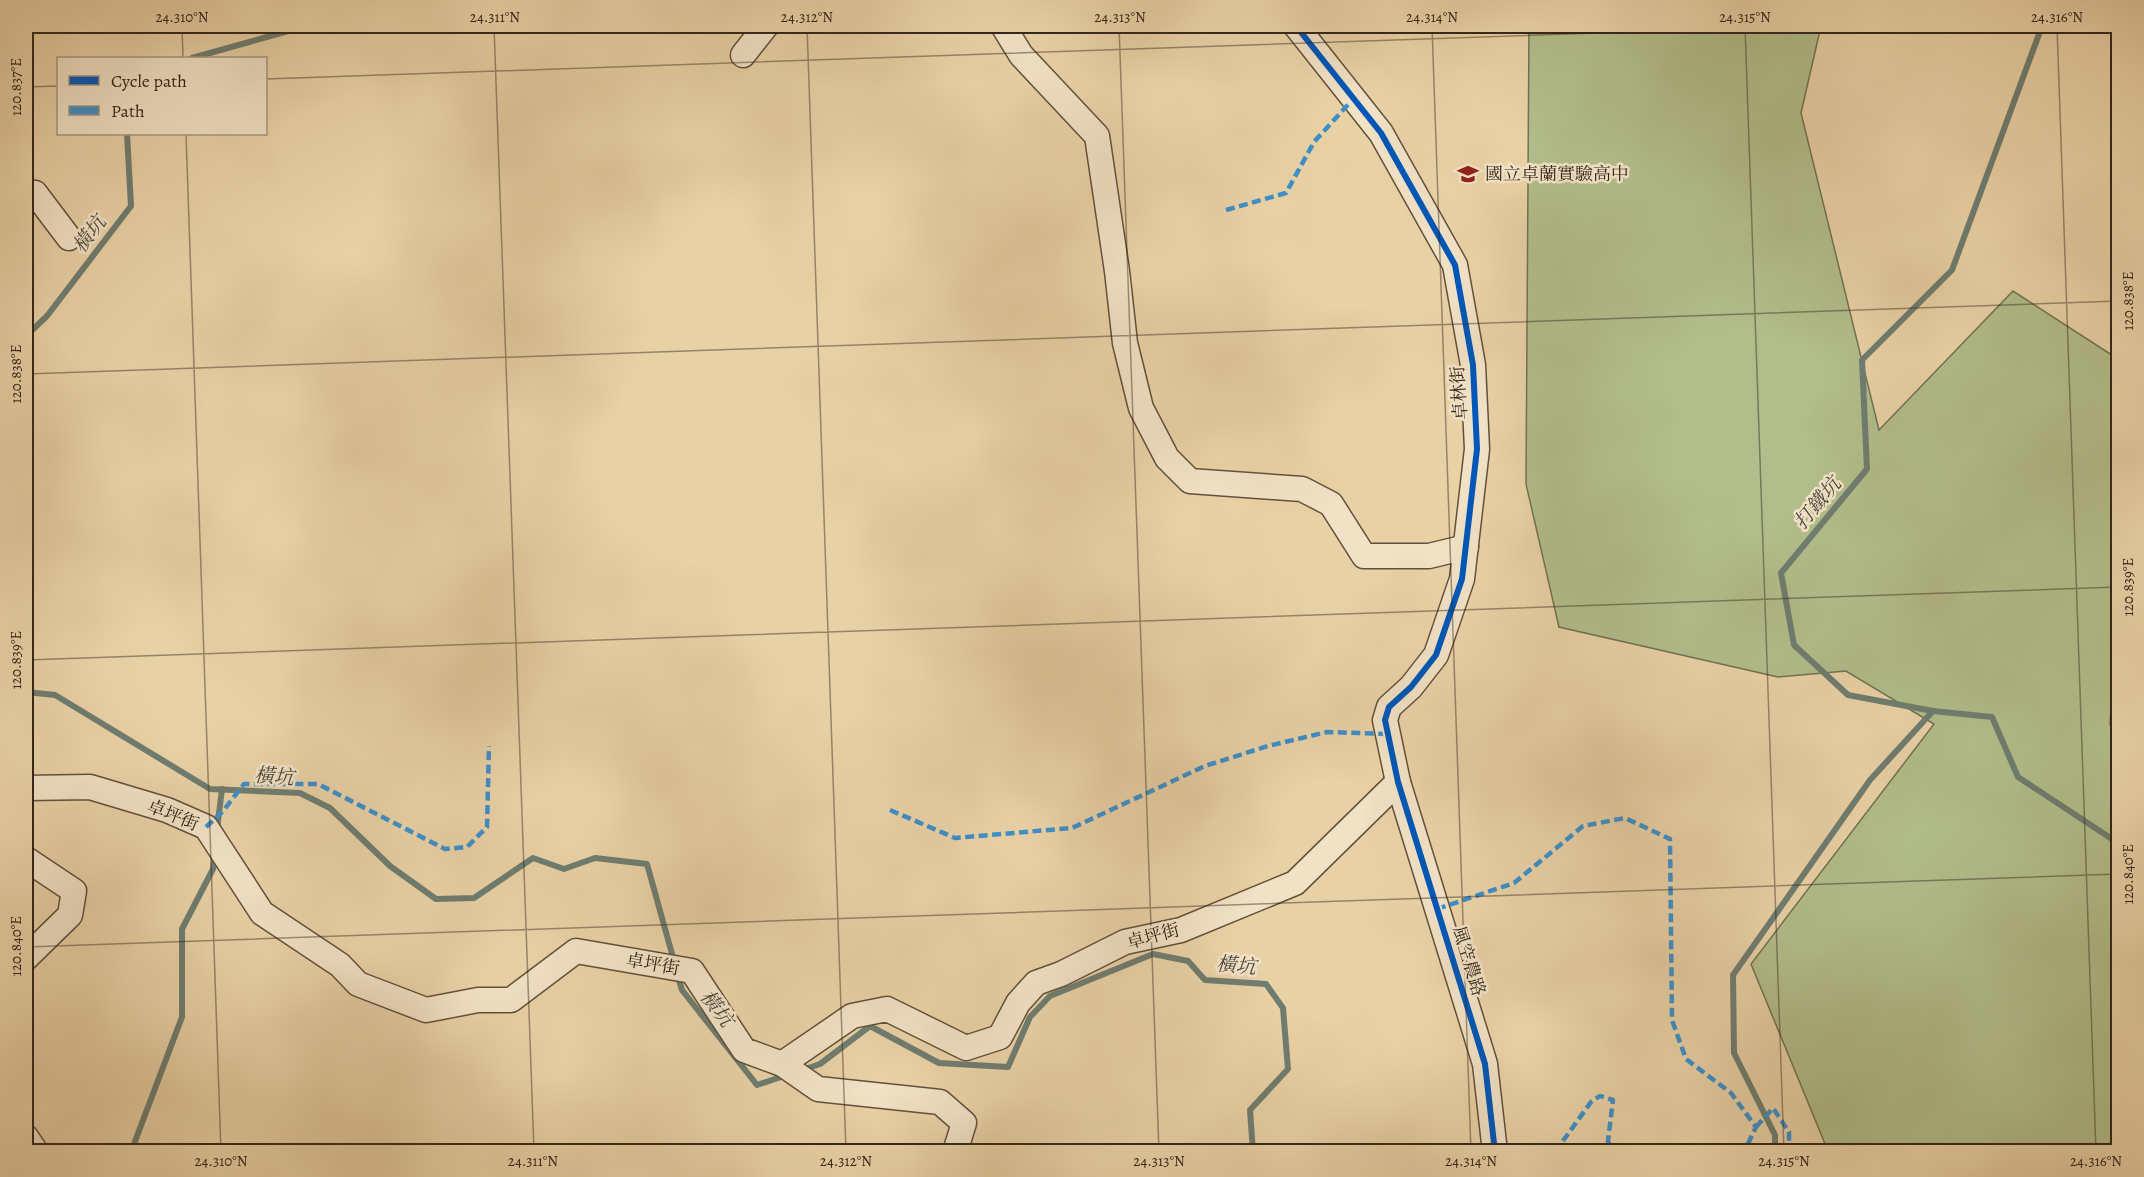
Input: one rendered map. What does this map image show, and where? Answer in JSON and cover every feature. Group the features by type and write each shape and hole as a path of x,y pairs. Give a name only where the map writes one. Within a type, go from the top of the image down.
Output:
{"street":[{"path":"743,55 766,26"},
{"path":"1006,26 1005,29 1020,55 1097,136 1117,271 1125,344 1141,408 1167,458 1190,481 1302,489 1331,504 1364,556 1429,556 1466,547"},
{"name":"卓林街","path":"1296,26 1381,133 1455,265 1473,365 1478,449 1462,579 1436,655 1411,687 1389,707 1385,720 1398,782"},
{"path":"26,192 34,193 69,238"},
{"name":"卓坪街","path":"26,788 90,788 167,810 206,827 262,913 340,965 358,984 426,1010 477,1000 511,1000 576,951 692,971 744,1050 782,1064 852,1016 887,1009 966,1048 1000,1037 1018,1003 1036,983 1061,974 1125,942 1181,930 1295,883 1398,782"},
{"name":"風空農路","path":"1398,782 1485,1064 1495,1152"},
{"path":"26,859 74,891 70,915 26,958"},
{"path":"782,1064 818,1089 940,1101 964,1123 956,1152"},
{"path":"26,1137 36,1152"}],"green space":[{"path":"1529,26 1821,26 1801,113 1879,430 2013,291 2118,359 2118,595 2110,724 2118,759 2118,1151 1828,1151 1751,964 1934,724 1846,671 1778,677 1559,627 1526,484"}],"waterway":[{"name":"橫坑","path":"196,57 306,26"},
{"name":"打鐵坑","path":"2042,26 1952,270 1862,360 1867,469 1781,573 1794,645 1848,695 1933,711 1992,717 2018,777 2118,843"},
{"name":"橫坑","path":"26,336 47,316 131,206 127,135"},
{"name":"橫坑","path":"26,692 55,695 210,789 300,793 330,808 390,866 436,899 474,898 533,858 564,869 595,858 647,864 674,961"},
{"path":"1775,1152 1775,1135 1734,1053 1733,975 1870,780 1933,711"},
{"path":"217,829 222,789"},
{"path":"131,1152 182,1017 182,929 213,869 215,854"},
{"name":"橫坑","path":"802,1070 820,1064 870,1026 939,1063 1008,1067 1030,1017 1050,996 1153,954 1188,961 1205,980 1266,984 1283,1008 1288,1069 1250,1110 1253,1152"},
{"name":"橫坑","path":"677,974 682,990 757,1085 787,1075"}],"marked path":[{"path":"1226,210 1286,193 1314,142 1354,98"},
{"path":"890,810 955,838 1072,828 1205,766 1268,746 1327,732 1388,734"},
{"path":"206,827 223,811 244,784 318,784 445,849 467,847 487,827 489,746"},
{"path":"1437,909 1514,883 1583,826 1625,818 1670,839 1672,1020 1686,1059 1731,1093 1756,1127 1744,1152"},
{"path":"1555,1152 1591,1102 1600,1096 1613,1100 1608,1141 1612,1152"},
{"path":"1756,1127 1773,1108 1789,1132 1789,1152"},
{"path":"1680,1152 1685,1152"}],"cycle path":[{"path":"1296,26 1381,133 1455,265 1473,365 1477,449 1462,579 1436,655 1411,687 1389,707 1385,720 1398,782 1485,1064 1495,1152"}],"place":[{"name":"國立卓蘭實驗高中","path":"1468,174"}]}
